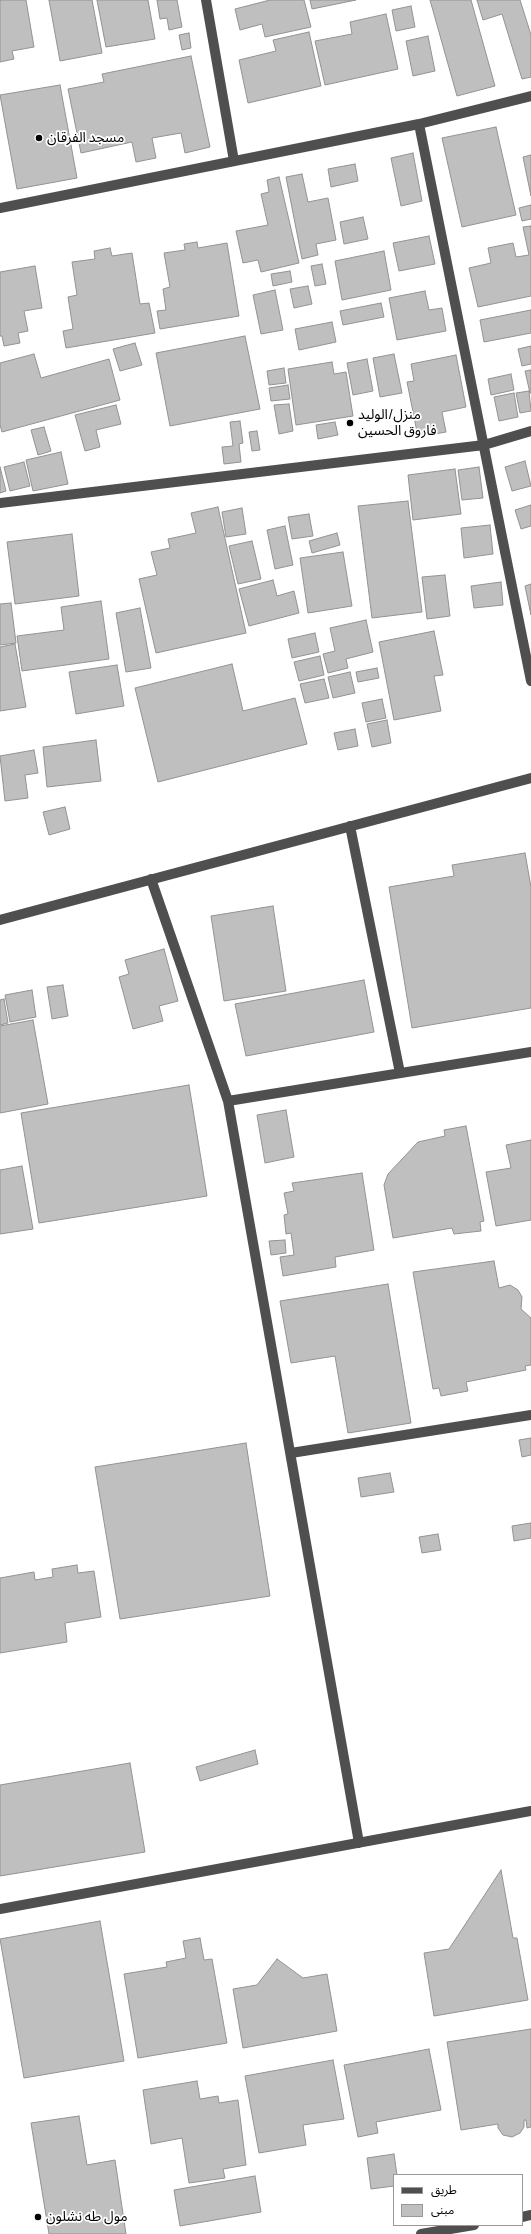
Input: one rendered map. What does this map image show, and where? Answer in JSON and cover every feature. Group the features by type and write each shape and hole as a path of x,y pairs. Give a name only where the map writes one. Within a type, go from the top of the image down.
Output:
{"street":[{"path":"206,0 234,161"},
{"path":"0,208 419,124 531,96"},
{"path":"419,124 531,680"},
{"path":"0,503 484,445 531,431"},
{"path":"0,920 531,778"},
{"path":"350,826 400,1073"},
{"path":"151,879 228,1101 359,1843"},
{"path":"228,1101 531,1052"},
{"path":"291,1453 531,1415"},
{"path":"0,1909 531,1811"},
{"path":"422,2234 468,2226"}],"building":[{"path":"0,0 26,0 34,47 12,51 14,59 0,62"},
{"path":"49,0 92,0 102,53 60,61"},
{"path":"97,0 148,0 155,39 106,47"},
{"path":"157,0 177,0 182,27 169,30 167,18 160,19"},
{"path":"270,0 304,0 311,27 265,37 262,24 240,30 235,9"},
{"path":"310,0 356,0 312,9"},
{"path":"430,0 471,0 495,86 457,96"},
{"path":"477,0 520,0 531,35 531,77 522,79 502,14 483,20"},
{"path":"411,6 415,27 396,31 392,10"},
{"path":"386,14 398,69 325,85 315,41 352,34 350,22"},
{"path":"309,32 321,86 248,103 239,60 276,51 273,40"},
{"path":"189,33 191,48 182,50 179,35"},
{"path":"428,36 435,71 413,76 406,41"},
{"path":"191,56 210,147 185,153 181,133 152,138 156,158 136,162 132,142 81,153 68,89 104,82 102,74"},
{"name":"مسجد الفرقان","path":"60,85 77,178 17,189 0,95"},
{"path":"496,127 516,215 462,227 442,138"},
{"path":"413,153 422,201 401,206 391,158"},
{"path":"531,155 531,196 523,157"},
{"path":"355,164 358,181 331,187 328,169"},
{"path":"302,174 308,202 328,198 336,240 316,244 318,255 302,259 286,177"},
{"path":"279,177 299,263 261,272 258,260 243,263 236,231 268,225 261,194 269,192 267,180"},
{"path":"531,205 531,219 522,221 519,208"},
{"path":"363,217 368,239 344,244 340,222"},
{"path":"531,226 531,296 478,307 469,268 491,263 488,248 513,243 516,257 529,255 523,227"},
{"path":"429,236 435,264 399,271 393,243"},
{"path":"197,242 198,248 227,243 239,316 160,329 157,311 166,310 163,289 170,287 164,253 185,250 184,244"},
{"path":"110,248 112,256 132,253 140,304 149,303 155,333 66,348 63,331 73,329 68,297 77,295 72,262 95,259 94,251"},
{"path":"384,251 391,290 342,300 335,261"},
{"path":"322,264 326,284 315,286 311,266"},
{"path":"35,266 42,308 24,311 28,331 18,333 20,343 4,346 2,336 0,336 0,272"},
{"path":"290,271 292,282 273,286 271,274"},
{"path":"308,286 312,304 294,308 290,289"},
{"path":"275,290 283,330 261,334 253,295"},
{"path":"425,291 429,310 442,308 446,331 397,340 389,298"},
{"path":"381,303 384,317 343,325 340,311"},
{"path":"531,310 531,333 484,342 480,320"},
{"path":"332,322 336,342 299,350 295,329"},
{"path":"245,336 260,409 170,426 156,353"},
{"path":"135,343 142,365 120,371 113,349"},
{"path":"531,346 531,364 522,366 518,349"},
{"path":"34,354 41,378 109,359 120,400 2,432 0,425 0,363"},
{"path":"394,354 402,393 380,397 373,358"},
{"path":"456,355 466,407 442,412 446,432 418,437 407,382 414,381 411,364"},
{"path":"367,359 373,391 353,395 347,363"},
{"path":"332,362 334,374 346,372 353,416 296,425 288,369"},
{"path":"284,368 286,383 269,385 267,371"},
{"path":"531,370 531,393 530,393 525,371"},
{"path":"511,374 514,390 491,395 488,379"},
{"path":"288,385 290,399 271,401 269,388"},
{"path":"529,391 531,411 520,413 516,393"},
{"path":"514,393 518,417 499,421 494,397"},
{"path":"289,404 293,431 279,434 274,405"},
{"path":"116,405 121,424 96,430 100,447 85,451 75,415"},
{"path":"240,421 243,443 239,444 241,462 224,464 222,447 233,446 230,422"},
{"path":"335,422 338,435 318,439 316,425"},
{"path":"44,427 51,451 38,455 31,430"},
{"path":"257,431 260,450 252,451 249,432"},
{"path":"61,452 68,484 33,491 26,460"},
{"path":"525,461 531,486 512,491 505,467"},
{"path":"24,462 30,486 10,491 4,467"},
{"path":"0,467 6,491 0,493"},
{"path":"479,467 483,498 462,500 458,470"},
{"path":"455,469 461,514 413,520 408,475"},
{"path":"408,501 422,612 372,618 358,506"},
{"path":"531,505 531,526 521,529 515,510"},
{"path":"218,507 246,633 156,653 139,579 157,575 151,552 170,548 168,539 196,533 191,513"},
{"path":"242,508 246,534 226,537 222,512"},
{"path":"309,514 313,536 292,539 288,517"},
{"path":"490,525 493,554 464,558 461,528"},
{"path":"285,526 293,565 275,569 267,530"},
{"path":"337,533 340,545 312,553 309,541"},
{"path":"72,534 79,596 15,604 7,542"},
{"path":"252,541 261,579 238,584 229,546"},
{"path":"343,552 352,606 308,613 300,558"},
{"path":"445,575 450,616 427,619 422,577"},
{"path":"273,580 277,596 294,591 299,613 249,626 239,589"},
{"path":"501,582 503,605 474,608 471,586"},
{"path":"531,584 531,615 525,586"},
{"path":"101,601 109,659 22,671 17,636 64,630 61,607"},
{"path":"11,603 16,643 0,645 0,604"},
{"path":"140,608 151,668 126,672 116,613"},
{"path":"366,620 373,652 346,659 348,668 328,673 323,654 335,651 330,628"},
{"path":"434,631 443,675 434,676 441,711 394,720 379,642"},
{"path":"315,633 319,652 292,658 288,639"},
{"path":"15,644 26,707 0,711 0,647"},
{"path":"320,656 324,675 299,681 294,662"},
{"path":"232,664 243,711 295,698 307,744 158,782 135,688"},
{"path":"117,665 124,706 76,714 69,672"},
{"path":"377,668 379,678 358,682 356,672"},
{"path":"350,672 355,693 333,698 328,677"},
{"path":"324,679 329,698 305,703 300,684"},
{"path":"382,699 386,718 366,722 362,703"},
{"path":"387,720 391,743 372,747 367,724"},
{"path":"355,729 358,746 338,750 334,733"},
{"path":"96,740 101,781 47,787 43,747"},
{"path":"34,750 38,773 25,775 28,798 5,801 0,756"},
{"path":"65,807 70,829 49,835 43,812"},
{"path":"525,853 531,887 531,1008 412,1028 389,887 454,876 452,865"},
{"path":"273,906 286,991 224,1001 211,916"},
{"path":"164,949 178,1001 159,1006 163,1021 133,1029 119,977 129,974 125,960"},
{"path":"364,980 374,1032 246,1056 235,1004"},
{"path":"63,985 68,1016 52,1019 47,987"},
{"path":"32,990 36,1017 10,1022 5,995"},
{"path":"4,999 8,1023 0,1025 0,1000"},
{"path":"33,1020 48,1104 0,1113 0,1026"},
{"path":"189,1085 207,1196 39,1223 21,1113"},
{"path":"286,1110 294,1157 265,1163 257,1115"},
{"path":"466,1126 484,1221 480,1222 481,1231 454,1234 452,1228 393,1238 384,1185 388,1174 418,1142 445,1136 444,1130"},
{"path":"531,1140 531,1220 496,1226 486,1172 511,1168 506,1145"},
{"path":"22,1166 33,1229 0,1234 0,1170"},
{"path":"362,1173 374,1250 335,1257 336,1267 283,1276 280,1257 294,1255 291,1233 286,1234 284,1215 288,1214 284,1193 294,1191 292,1183"},
{"path":"285,1240 286,1253 271,1255 269,1241"},
{"path":"494,1261 499,1288 510,1285 518,1290 522,1297 521,1309 531,1318 531,1365 525,1366 526,1370 466,1382 468,1391 441,1396 439,1388 433,1389 413,1272"},
{"path":"388,1284 411,1423 348,1433 335,1356 291,1363 280,1301"},
{"path":"531,1438 531,1455 522,1457 519,1440"},
{"path":"246,1443 270,1596 120,1619 95,1467"},
{"path":"390,1473 394,1492 361,1497 358,1478"},
{"path":"531,1523 531,1538 514,1541 512,1526"},
{"path":"438,1534 441,1550 422,1553 419,1537"},
{"path":"77,1565 78,1573 94,1571 101,1617 65,1623 67,1642 0,1653 0,1578 34,1572 35,1580 53,1577 52,1569"},
{"path":"255,1750 258,1764 200,1781 196,1767"},
{"path":"130,1763 145,1852 0,1876 0,1785"},
{"path":"501,1870 513,1938 517,1938 528,2000 434,2016 424,1953 449,1949"},
{"path":"100,1921 124,2061 24,2078 0,1939"},
{"path":"200,1938 204,1960 212,1959 227,2043 138,2058 124,1974 167,1967 166,1962 186,1958 183,1941"},
{"path":"277,1959 303,1978 327,1974 337,2031 243,2048 233,1989 257,1985"},
{"path":"531,2029 531,2127 527,2128 526,2120 524,2120 524,2127 520,2133 512,2137 503,2135 498,2128 498,2124 461,2130 447,2042"},
{"path":"429,2049 441,2110 376,2122 378,2133 358,2137 344,2065"},
{"path":"333,2060 344,2119 303,2125 306,2145 259,2153 245,2076"},
{"path":"197,2081 200,2099 218,2096 219,2103 238,2100 246,2165 223,2169 225,2178 189,2183 182,2138 151,2144 143,2090"},
{"path":"79,2116 87,2165 115,2160 126,2234 49,2234 31,2123"},
{"path":"394,2154 397,2174 393,2174 393,2186 371,2189 367,2158"},
{"path":"255,2176 261,2212 180,2226 174,2190"}],"place":[{"name":"مسجد الفرقان","path":"39,138"},
{"name":"منزل/الوليد فاروق الحسين","path":"350,423"},
{"name":"مول طه نشلون","path":"38,2217"}]}
